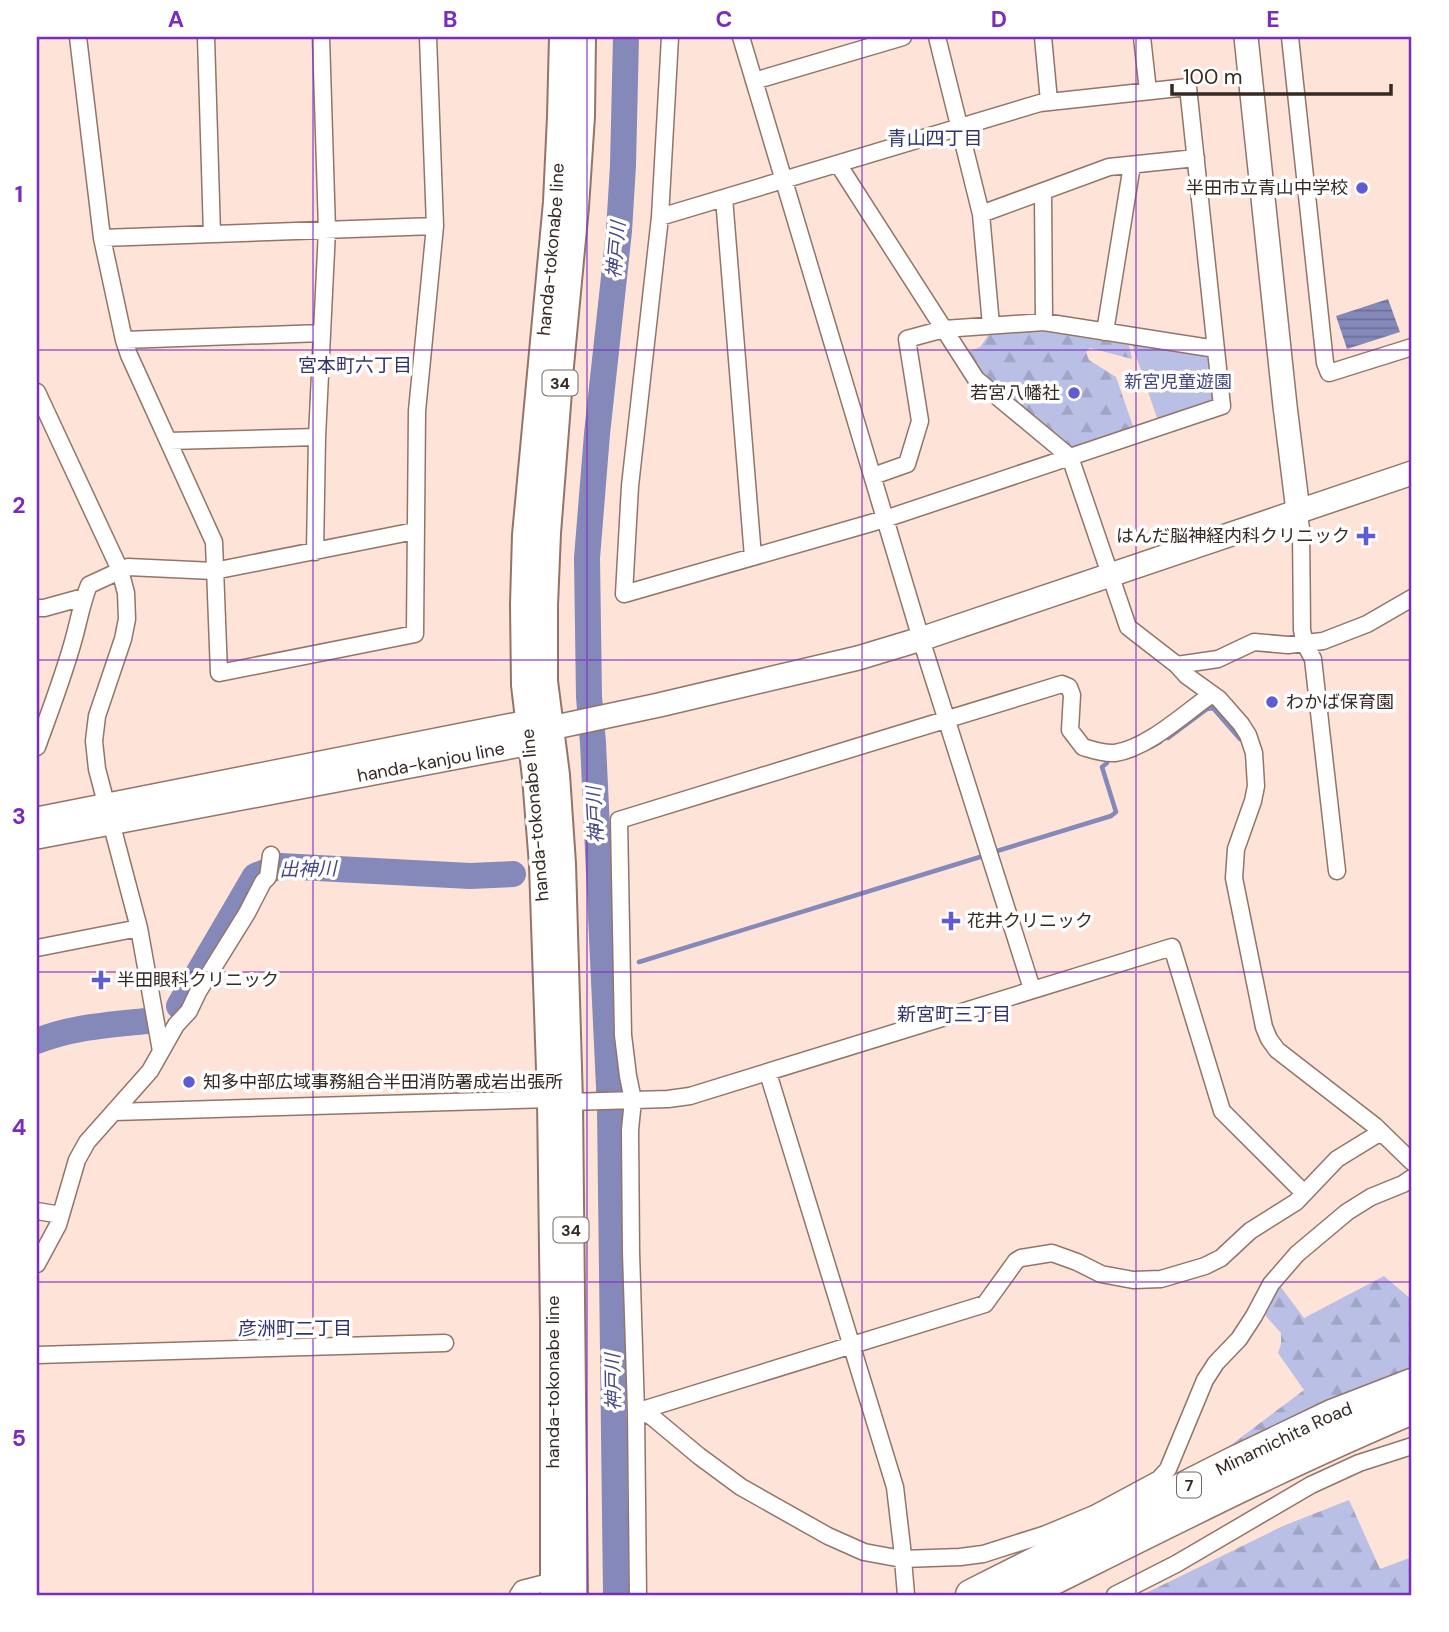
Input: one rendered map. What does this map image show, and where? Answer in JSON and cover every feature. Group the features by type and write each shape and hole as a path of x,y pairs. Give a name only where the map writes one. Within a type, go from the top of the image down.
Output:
{"highway":[{"name":"Minamichita Road","path":"971,1595 1332,1415 1412,1384"},
{"name":"Minamichita Road","path":"1023,1595 1264,1474 1412,1409"}],"main road":[{"name":"handa-tokonabe line","path":"562,37 555,202 525,535 523,604 524,685 536,731 542,865 569,1101 575,1595"},
{"name":"handa-tokonabe line","path":"536,731 545,681 547,557 576,207 582,116 583,37"},
{"name":"handa-tokonabe line","path":"553,1588 553,1323 569,1101"}],"street":[{"path":"78,37 102,238 124,340 214,542 219,673 415,634 417,411 435,226 428,37"},
{"path":"206,37 212,234"},
{"path":"316,552 317,436 327,230 321,37"},
{"path":"660,217 1040,103 1188,87 1222,406 885,519 624,594 630,486 660,217 670,37"},
{"path":"741,37 921,639 1032,989"},
{"path":"754,81 903,37"},
{"path":"937,37 981,214 991,325"},
{"path":"1043,37 1049,102"},
{"path":"1142,37 1148,91"},
{"path":"1246,37 1301,528 1302,630 1305,644 1313,659 1337,871"},
{"path":"1290,37 1325,363 1329,373 1412,347"},
{"path":"981,214 1110,167 1196,158"},
{"path":"838,164 976,379 1070,457 1128,627 1219,699 1248,735 1254,753 1256,786 1236,849 1234,878 1264,1027 1277,1050 1366,1118 1412,1162"},
{"path":"1105,332 1132,165"},
{"path":"1043,192 1044,322"},
{"path":"724,198 753,557"},
{"path":"102,238 435,226"},
{"path":"873,476 907,464 920,421 906,339 944,330 1044,322 1216,349"},
{"path":"124,340 322,333"},
{"path":"37,392 42,417 120,570 126,593 127,619 123,639 97,716 94,741 97,769 139,928 161,1051"},
{"path":"168,441 317,436"},
{"name":"handa-kanjou line","path":"37,836 109,814 615,715 858,658 1412,472"},
{"path":"37,747 63,674 89,585 128,566 214,571 415,531"},
{"path":"37,608 84,597"},
{"path":"1177,665 1218,659 1254,642 1289,645 1323,641 1367,624 1412,598"},
{"path":"638,1595 630,1143 628,1076 623,1035 620,820 1062,684 1069,687 1072,695 1070,730 1083,747 1115,753 1163,731 1212,694"},
{"name":"handa-kanjou line","path":"37,819 109,814"},
{"path":"38,1259 58,1225 77,1160 87,1142 150,1071 176,1025 189,1011 268,877 271,855"},
{"path":"37,948 139,928"},
{"path":"114,1112 629,1100 690,1096 1172,947 1222,1111 1304,1193"},
{"path":"768,1073 895,1488 902,1547 903,1594"},
{"path":"636,1411 985,1304 1021,1258 1052,1252 1101,1274 1133,1280 1161,1279 1205,1266 1215,1262 1250,1231 1290,1206 1338,1159 1376,1135 1383,1134"},
{"path":"636,1411 651,1416 741,1487 828,1536 864,1552 902,1559 960,1558 984,1554 1082,1519 1159,1479 1168,1469 1205,1380 1247,1328 1271,1284 1297,1254 1347,1212 1371,1197 1412,1178"},
{"path":"37,1211 61,1215"},
{"path":"37,1355 445,1343"},
{"path":"1115,1595 1176,1564 1311,1485 1359,1464 1412,1446"},
{"path":"518,1595 522,1589 553,1588"}],"green space":[{"path":"1040,331 1129,345 1132,359 1090,348 1086,352 1089,360 1116,377 1134,429 1077,449 1068,446 981,373 968,352 980,347 990,333"},
{"name":"新宮児童遊園","path":"1132,344 1206,354 1211,358 1215,398 1213,404 1158,421"},
{"path":"1384,1276 1412,1300 1412,1370 1219,1454 1304,1390 1278,1353 1281,1333 1265,1315 1280,1286 1304,1318"},
{"path":"1349,1500 1380,1569 1412,1557 1412,1595 1142,1595 1283,1526"}],"shaded area":[{"path":"1388,299 1400,332 1347,349 1336,316"}],"waterway":[{"name":"神戸川","path":"616,1595 610,1109 589,697 587,558 597,434 619,231 626,37"},
{"path":"1168,738 1207,709 1213,708 1240,739"},
{"path":"1151,747 1160,742"},
{"path":"997,851 1111,816 1116,812 1102,767 1107,763"},
{"path":"639,962 980,857"},
{"name":"出神川","path":"179,1006 255,876 280,866 470,876 513,874"},
{"name":"出神川","path":"37,1041 104,1025 146,1021"}],"place":[{"name":"半田市立青山中学校","path":"1362,188"},
{"name":"若宮八幡社","path":"1074,393"},
{"name":"はんだ脳神経内科クリニック","path":"1366,536"},
{"name":"わかば保育園","path":"1272,702"},
{"name":"花井クリニック","path":"951,921"},
{"name":"半田眼科クリニック","path":"101,980"},
{"name":"知多中部広域事務組合半田消防署成岩出張所","path":"189,1082"}],"district":[{"name":"青山四丁目","path":"935,138"},
{"name":"宮本町六丁目","path":"355,365"},
{"name":"新宮町三丁目","path":"954,1014"},
{"name":"彦洲町二丁目","path":"295,1328"}]}
